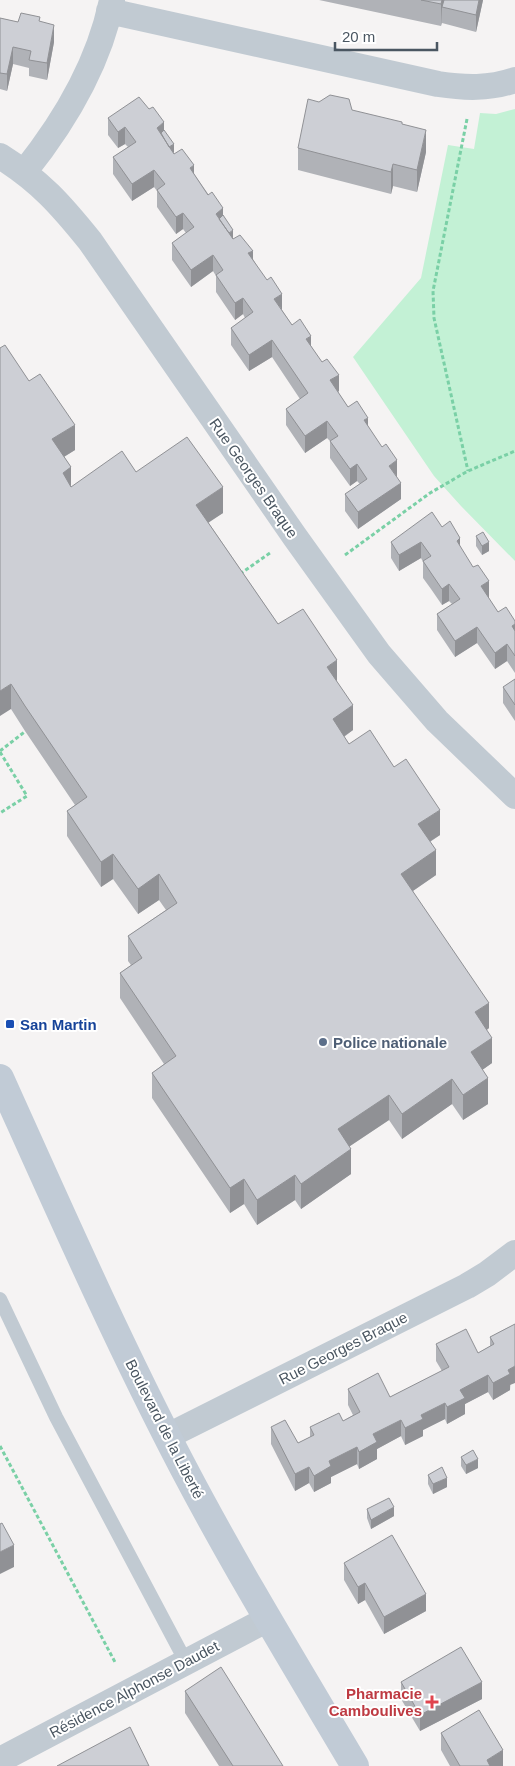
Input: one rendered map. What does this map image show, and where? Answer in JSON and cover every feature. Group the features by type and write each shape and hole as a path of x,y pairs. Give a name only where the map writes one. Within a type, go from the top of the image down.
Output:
{"main road":[{"name":"Boulevard de la Liberté","path":"0,1078 74,1245 198,1496 355,1766"}],"street":[{"path":"25,171 39,153 78,91 99,47 111,6 438,84 473,88 502,85 515,80"},
{"name":"Rue Georges Braque","path":"0,156 25,171 64,208 90,241 320,573 379,654 417,700 455,740 515,796"},
{"name":"Rue Georges Braque","path":"168,1436 467,1286 515,1253"},
{"name":"Résidence Alphonse Daudet","path":"0,1760 268,1619"}],"lane":[{"path":"0,1299 56,1417 186,1662"}],"path":[{"path":"468,471 434,318 433,291 473,88"},
{"path":"320,573 430,493 468,471 515,451"},
{"path":"239,575 262,559"},
{"path":"0,814 28,796 0,751 32,726"},
{"path":"0,1446 130,1691"}],"green space":[{"path":"515,109 515,561 434,476 353,357 421,278 448,145 474,149 480,113 496,114"}],"building":[{"path":"421,0 442,0 441,4"},
{"path":"444,0 479,0 476,15 442,7"},
{"path":"21,13 40,17 39,21 54,25 47,63 29,60 31,51 13,47 7,74 0,73 0,18 18,22"},
{"path":"330,95 349,99 352,110 426,130 417,170 393,164 391,172 298,148 308,99 319,102"},
{"path":"139,97 149,109 153,107 164,122 157,128 174,154 182,149 194,165 190,168 208,195 212,192 223,208 216,214 233,239 240,235 253,251 248,253 267,280 271,277 282,294 274,299 292,325 300,319 311,336 306,339 322,362 327,359 339,375 330,380 348,407 357,401 368,418 364,420 382,447 386,444 397,460 389,466 401,483 358,512 345,494 367,479 357,464 350,469 330,441 338,436 327,421 305,436 286,409 308,393 272,340 249,355 231,328 253,312 243,298 235,303 216,275 223,270 213,255 191,270 172,243 194,227 183,213 176,217 157,190 165,184 154,170 132,184 113,157 136,142 125,127 118,132 108,118"},
{"path":"164,130 174,144 169,147 161,133"},
{"path":"223,215 233,230 229,233 219,219"},
{"path":"5,345 29,381 40,374 75,425 52,439 71,467 63,473 71,487 122,451 136,472 187,437 223,487 196,505 278,624 303,609 337,660 327,667 353,705 333,719 349,744 370,730 394,767 406,759 440,810 418,824 436,850 401,874 489,1003 475,1012 492,1038 471,1052 488,1078 463,1095 452,1079 402,1114 389,1095 338,1129 351,1149 301,1184 295,1175 257,1200 244,1179 230,1188 152,1073 176,1056 120,973 142,958 128,936 177,903 159,874 138,889 113,854 101,862 67,811 87,797 11,684 0,691 0,348"},
{"path":"432,512 442,527 450,521 460,538 457,541 473,567 478,565 489,581 481,586 498,612 506,607 515,621 515,624 512,626 515,631 515,656 507,644 495,653 477,627 455,641 437,614 460,599 449,584 442,589 431,573 423,561 431,556 421,542 399,555 391,542"},
{"path":"483,532 489,542 482,546 476,536"},
{"path":"515,679 515,705 503,687"},
{"path":"515,1324 515,1366 508,1370 510,1374 493,1383 488,1375 460,1390 465,1398 447,1407 445,1403 421,1415 423,1419 405,1428 401,1420 373,1434 377,1442 359,1452 357,1447 329,1461 331,1466 314,1476 309,1467 295,1474 271,1427 285,1420 298,1443 314,1435 310,1427 339,1413 343,1421 360,1412 348,1389 378,1373 390,1397 449,1367 436,1344 466,1329 478,1353 494,1344 490,1337"},
{"path":"473,1450 478,1459 466,1465 461,1457"},
{"path":"442,1467 447,1478 433,1484 428,1475"},
{"path":"389,1498 394,1507 371,1520 367,1509"},
{"path":"2,1523 14,1545 0,1552 0,1524"},
{"path":"392,1535 426,1594 384,1617 365,1583 358,1587 344,1563"},
{"path":"461,1647 482,1682 420,1715 401,1682"},
{"path":"221,1667 283,1766 233,1766 185,1691"},
{"path":"479,1710 503,1750 487,1760 490,1766 460,1766 441,1733"},
{"path":"130,1727 149,1766 57,1766"}],"place":[{"name":"San Martin","path":"10,1024"},
{"name":"Police nationale","path":"323,1042"},
{"name":"Pharmacie Camboulives","path":"432,1702"}]}
